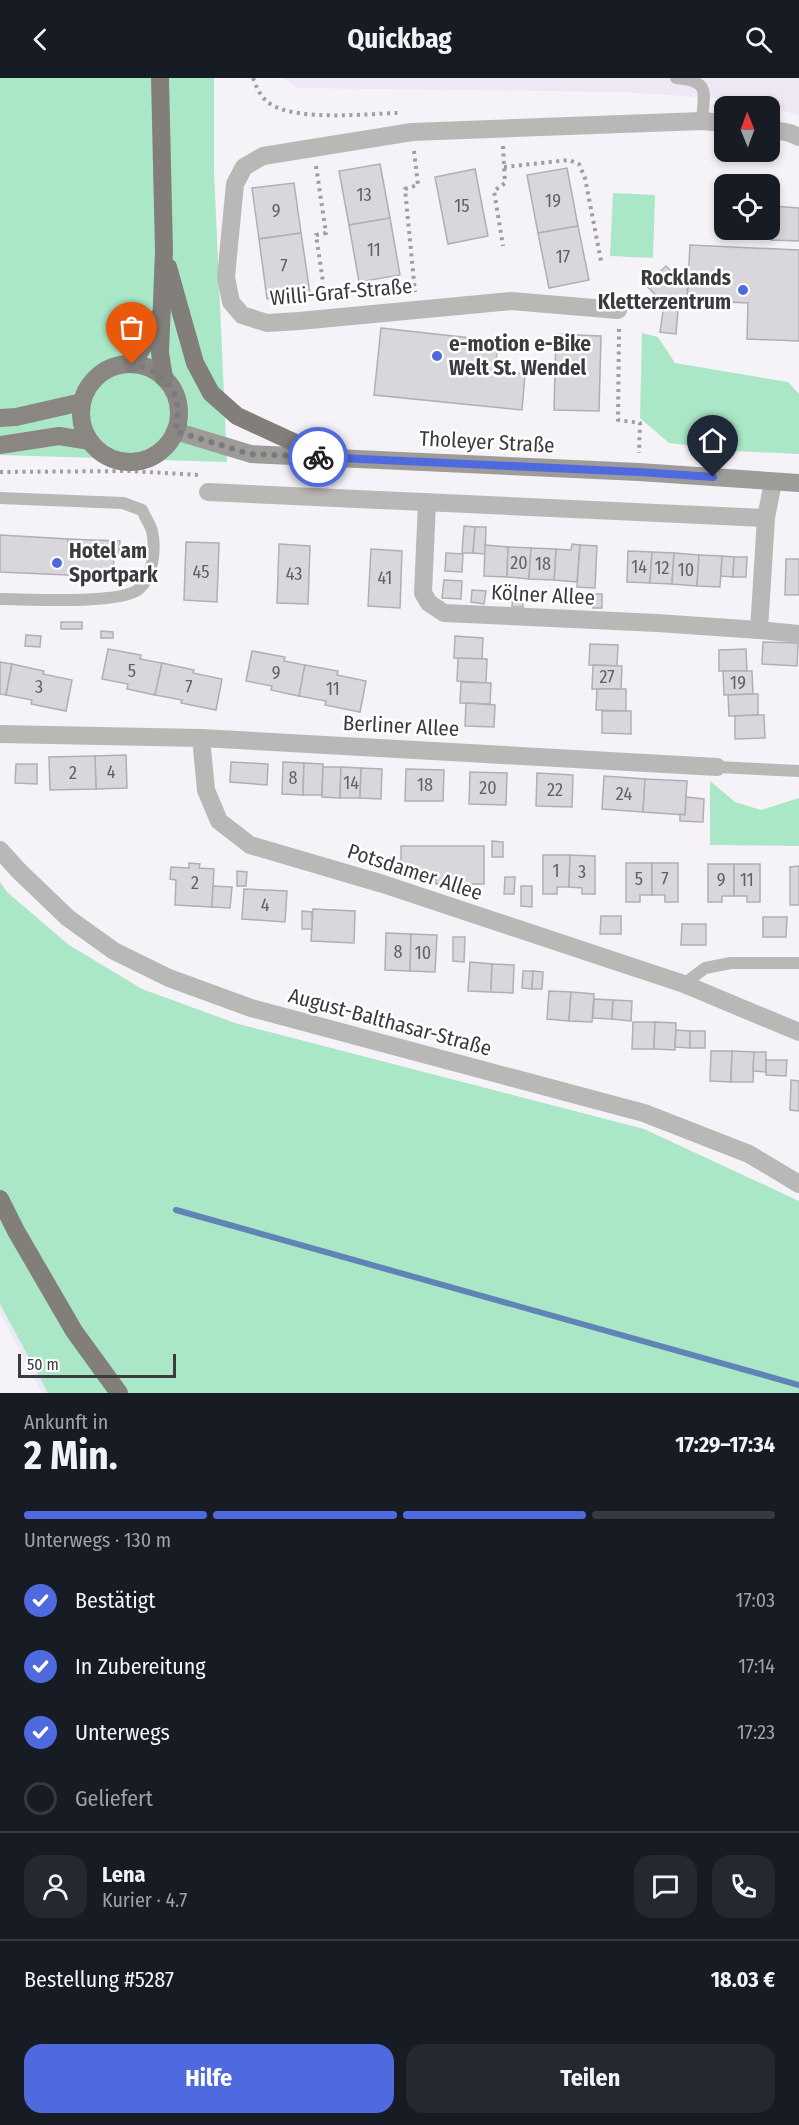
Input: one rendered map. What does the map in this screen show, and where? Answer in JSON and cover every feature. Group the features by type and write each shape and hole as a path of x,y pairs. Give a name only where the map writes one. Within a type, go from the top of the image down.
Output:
{"highway":[{"path":"160,78 164,251 160,353 164,378"},
{"path":"164,251 195,363 211,393 237,417 328,458"},
{"path":"132,364 150,336 160,311"},
{"path":"0,1199 74,1331 119,1393"}],"main road":[{"path":"132,364 150,368 164,378 173,390 178,403 175,431 168,444 156,454 135,461 113,459 100,452 90,441 81,422 82,402 89,386 100,374 116,366 132,364"},
{"path":"0,418 16,417 82,402"},
{"name":"Tholeyer Straße","path":"175,431 250,454 639,472 799,483"},
{"path":"0,446 59,436 90,441"}],"street":[{"name":"Willi-Graf-Straße","path":"618,310 511,301 267,323 242,315 231,302 226,277 235,184 244,167 263,156 412,132 714,122"},
{"path":"780,131 799,137"},
{"path":"759,630 766,518 773,482"},
{"path":"208,492 766,518"},
{"name":"Kölner Allee","path":"427,502 423,593 429,603 444,613 647,622 799,634"},
{"name":"Berliner Allee","path":"0,734 201,738 717,767"},
{"name":"Potsdamer Allee","path":"201,738 206,790 219,821 250,844 384,884 684,984 799,1032"},
{"name":"August-Balthasar-Straße","path":"0,850 68,918 114,951 169,978 251,1008 644,1113 749,1154 799,1184"}],"lane":[{"path":"676,78 692,80 700,84 704,90 702,121"},
{"path":"0,498 123,503 142,510 152,531 153,557 147,577 139,589 128,594 103,599 0,599"},
{"name":"Berliner Allee","path":"717,767 799,771"},
{"path":"684,984 705,968 731,963 799,963"}],"path":[{"path":"253,78 259,93 271,104 293,112 401,113"},
{"path":"412,132 418,185 405,189 416,309"},
{"path":"313,147 326,233 316,235 328,318"},
{"path":"503,246 494,190 505,183 504,165 569,160 579,164 585,178 601,261"},
{"path":"618,310 618,420 640,423 639,472"}],"shaded area":[{"path":"284,78 799,78 799,115 780,110 780,96 714,96 714,98 624,92 297,88"},
{"path":"0,1304 48,1393 42,1393 0,1312"}],"green space":[{"path":"0,78 214,78 214,172 227,462 0,455"},
{"path":"613,193 655,195 653,258 610,256"},
{"path":"642,333 658,337 675,363 788,382 799,394 799,454 734,451 669,443 640,418"},
{"path":"710,781 735,802 761,810 799,798 799,846 710,845"},
{"path":"0,882 7,892 69,945 142,989 235,1023 644,1129 799,1201 799,1393 48,1393 0,1304"}],"building":[{"path":"380,164 390,218 349,225 339,171"},
{"path":"567,168 578,226 538,233 527,175"},
{"path":"475,169 488,236 448,244 435,177"},
{"path":"294,183 301,233 259,239 252,188"},
{"path":"780,207 799,208 799,241 771,240 780,240"},
{"path":"390,218 400,275 359,282 349,225"},
{"path":"578,226 589,280 549,288 538,233"},
{"path":"301,233 310,293 267,299 259,239"},
{"name":"Rocklands Kletterzentrum","path":"690,245 799,250 799,341 747,339 748,303 687,300"},
{"path":"666,266 679,279 677,280 688,281 687,299 679,299 676,334 660,332 664,304 646,285"},
{"name":"e-motion e-Bike Welt St. Wendel","path":"381,328 498,341 495,371 525,374 522,410 374,395"},
{"path":"556,334 601,336 599,411 554,410"},
{"path":"464,526 475,527 473,553 462,553"},
{"path":"475,527 486,527 485,554 473,553"},
{"name":"Hotel am Sportpark","path":"0,535 68,539 68,552 114,554 113,577 0,572"},
{"path":"68,539 120,541 119,554 68,552"},
{"path":"186,542 219,543 217,602 184,600"},
{"path":"279,544 310,546 308,604 277,603"},
{"path":"572,544 580,545 577,582 554,580 556,549 571,550"},
{"path":"485,545 508,547 507,577 484,576"},
{"path":"580,545 597,546 595,588 577,587"},
{"path":"508,547 531,548 529,579 507,577"},
{"path":"531,548 556,549 554,580 529,579"},
{"path":"371,549 402,551 400,608 368,606"},
{"path":"628,551 652,552 650,583 627,582"},
{"path":"652,552 674,553 672,584 650,583"},
{"path":"446,553 463,554 462,572 445,571"},
{"path":"674,553 699,555 697,586 672,584"},
{"path":"699,555 722,556 720,587 697,586"},
{"path":"722,556 734,557 733,577 721,576"},
{"path":"734,557 747,557 746,577 733,577"},
{"path":"786,559 799,559 799,595 785,595"},
{"path":"444,580 462,581 461,599 442,598"},
{"path":"472,590 486,591 484,604 471,602"},
{"path":"513,592 523,592 523,607 512,607"},
{"path":"594,594 602,594 602,608 593,608"},
{"path":"61,622 82,622 82,629 61,629"},
{"path":"101,631 113,632 113,638 101,638"},
{"path":"26,635 41,636 40,647 25,646"},
{"path":"455,636 483,638 482,659 454,658"},
{"path":"763,642 798,643 797,666 762,664"},
{"path":"590,644 618,645 617,666 589,665"},
{"path":"108,649 141,655 140,659 162,663 155,695 127,689 128,684 102,679"},
{"path":"746,649 747,671 719,671 719,650"},
{"path":"252,651 285,657 284,661 305,665 299,696 271,690 272,686 246,681"},
{"path":"458,658 487,659 486,683 457,681"},
{"path":"0,662 12,664 6,695 0,694"},
{"path":"162,663 222,679 216,710 155,695"},
{"path":"12,664 72,680 66,711 31,704 32,700 6,695"},
{"path":"305,665 338,671 337,675 366,681 360,712 325,705 326,701 299,696"},
{"path":"593,665 622,666 621,689 592,689"},
{"path":"723,671 752,671 753,694 724,695"},
{"path":"461,682 491,683 490,704 460,703"},
{"path":"597,689 626,689 626,711 596,710"},
{"path":"758,694 758,715 729,716 728,695"},
{"path":"466,703 495,705 494,727 465,726"},
{"path":"602,711 631,711 631,734 602,733"},
{"path":"764,715 765,738 735,739 735,716"},
{"path":"126,755 127,788 96,789 95,756"},
{"path":"95,756 96,789 50,790 49,757"},
{"path":"231,762 268,764 267,785 230,782"},
{"path":"283,762 304,763 303,795 282,794"},
{"path":"304,763 323,764 322,795 303,795"},
{"path":"16,764 37,764 37,784 15,783"},
{"path":"323,767 341,767 340,798 322,797"},
{"path":"341,767 361,768 360,798 340,798"},
{"path":"361,768 382,769 381,799 360,798"},
{"path":"406,769 444,770 443,801 405,801"},
{"path":"470,772 507,773 506,805 469,804"},
{"path":"537,773 573,775 572,807 536,806"},
{"path":"604,776 645,779 643,812 602,809"},
{"path":"645,779 687,781 685,815 643,812"},
{"path":"686,797 704,799 703,822 680,821 680,814 685,815"},
{"path":"492,841 503,842 503,857 492,857"},
{"path":"401,846 484,846 484,884 436,884 436,873 401,873"},
{"path":"543,855 570,855 569,887 557,887 557,894 543,894"},
{"path":"570,855 595,856 595,894 582,894 582,888 569,887"},
{"path":"189,863 200,864 199,868 214,869 212,907 175,905 176,880 170,879 171,867 189,868"},
{"path":"626,863 652,863 652,895 640,895 640,902 626,902"},
{"path":"652,863 678,863 678,902 665,902 665,895 652,895"},
{"path":"708,864 734,864 734,896 722,896 722,902 708,902"},
{"path":"734,864 760,864 760,902 747,902 747,896 734,896"},
{"path":"799,866 799,905 790,905 790,867"},
{"path":"237,871 247,872 246,886 237,886"},
{"path":"505,877 515,877 514,894 504,894"},
{"path":"213,886 232,887 230,908 212,907"},
{"path":"521,886 532,886 532,907 521,906"},
{"path":"244,889 287,891 285,922 242,919"},
{"path":"313,909 355,911 354,943 311,941"},
{"path":"302,911 312,912 312,929 302,929"},
{"path":"601,916 621,916 621,934 600,934"},
{"path":"763,917 787,917 786,937 763,937"},
{"path":"682,924 706,924 706,945 681,945"},
{"path":"386,933 411,934 410,971 385,970"},
{"path":"411,934 437,935 435,972 410,971"},
{"path":"453,937 465,937 464,962 453,961"},
{"path":"470,962 492,964 491,992 468,991"},
{"path":"492,964 514,965 513,993 491,992"},
{"path":"523,971 533,971 532,989 522,988"},
{"path":"533,971 543,972 542,989 532,989"},
{"path":"549,991 571,992 569,1021 547,1019"},
{"path":"571,992 594,994 592,1022 569,1021"},
{"path":"594,999 613,1000 612,1019 593,1018"},
{"path":"613,1000 632,1001 631,1021 612,1019"},
{"path":"633,1022 655,1022 654,1049 632,1049"},
{"path":"655,1022 676,1023 675,1050 654,1049"},
{"path":"676,1030 690,1031 690,1048 675,1047"},
{"path":"690,1031 705,1031 705,1048 690,1048"},
{"path":"711,1051 732,1051 731,1082 710,1081"},
{"path":"732,1051 754,1052 753,1082 731,1082"},
{"path":"754,1052 766,1052 766,1072 753,1071"},
{"path":"766,1060 787,1060 786,1076 766,1075"},
{"path":"791,1080 799,1081 799,1111 790,1110"}],"waterway":[{"path":"176,1210 799,1385"}],"way so far":[{"path":"132,364 150,368 164,378 173,390 178,403 175,431 250,454 318,457"}],"place":[{"name":"Rocklands Kletterzentrum","path":"743,290"},
{"name":"e-motion e-Bike Welt St. Wendel","path":"437,356"},
{"name":"Hotel am Sportpark","path":"57,563"}],"route":[{"path":"318,457 713,477"}]}
